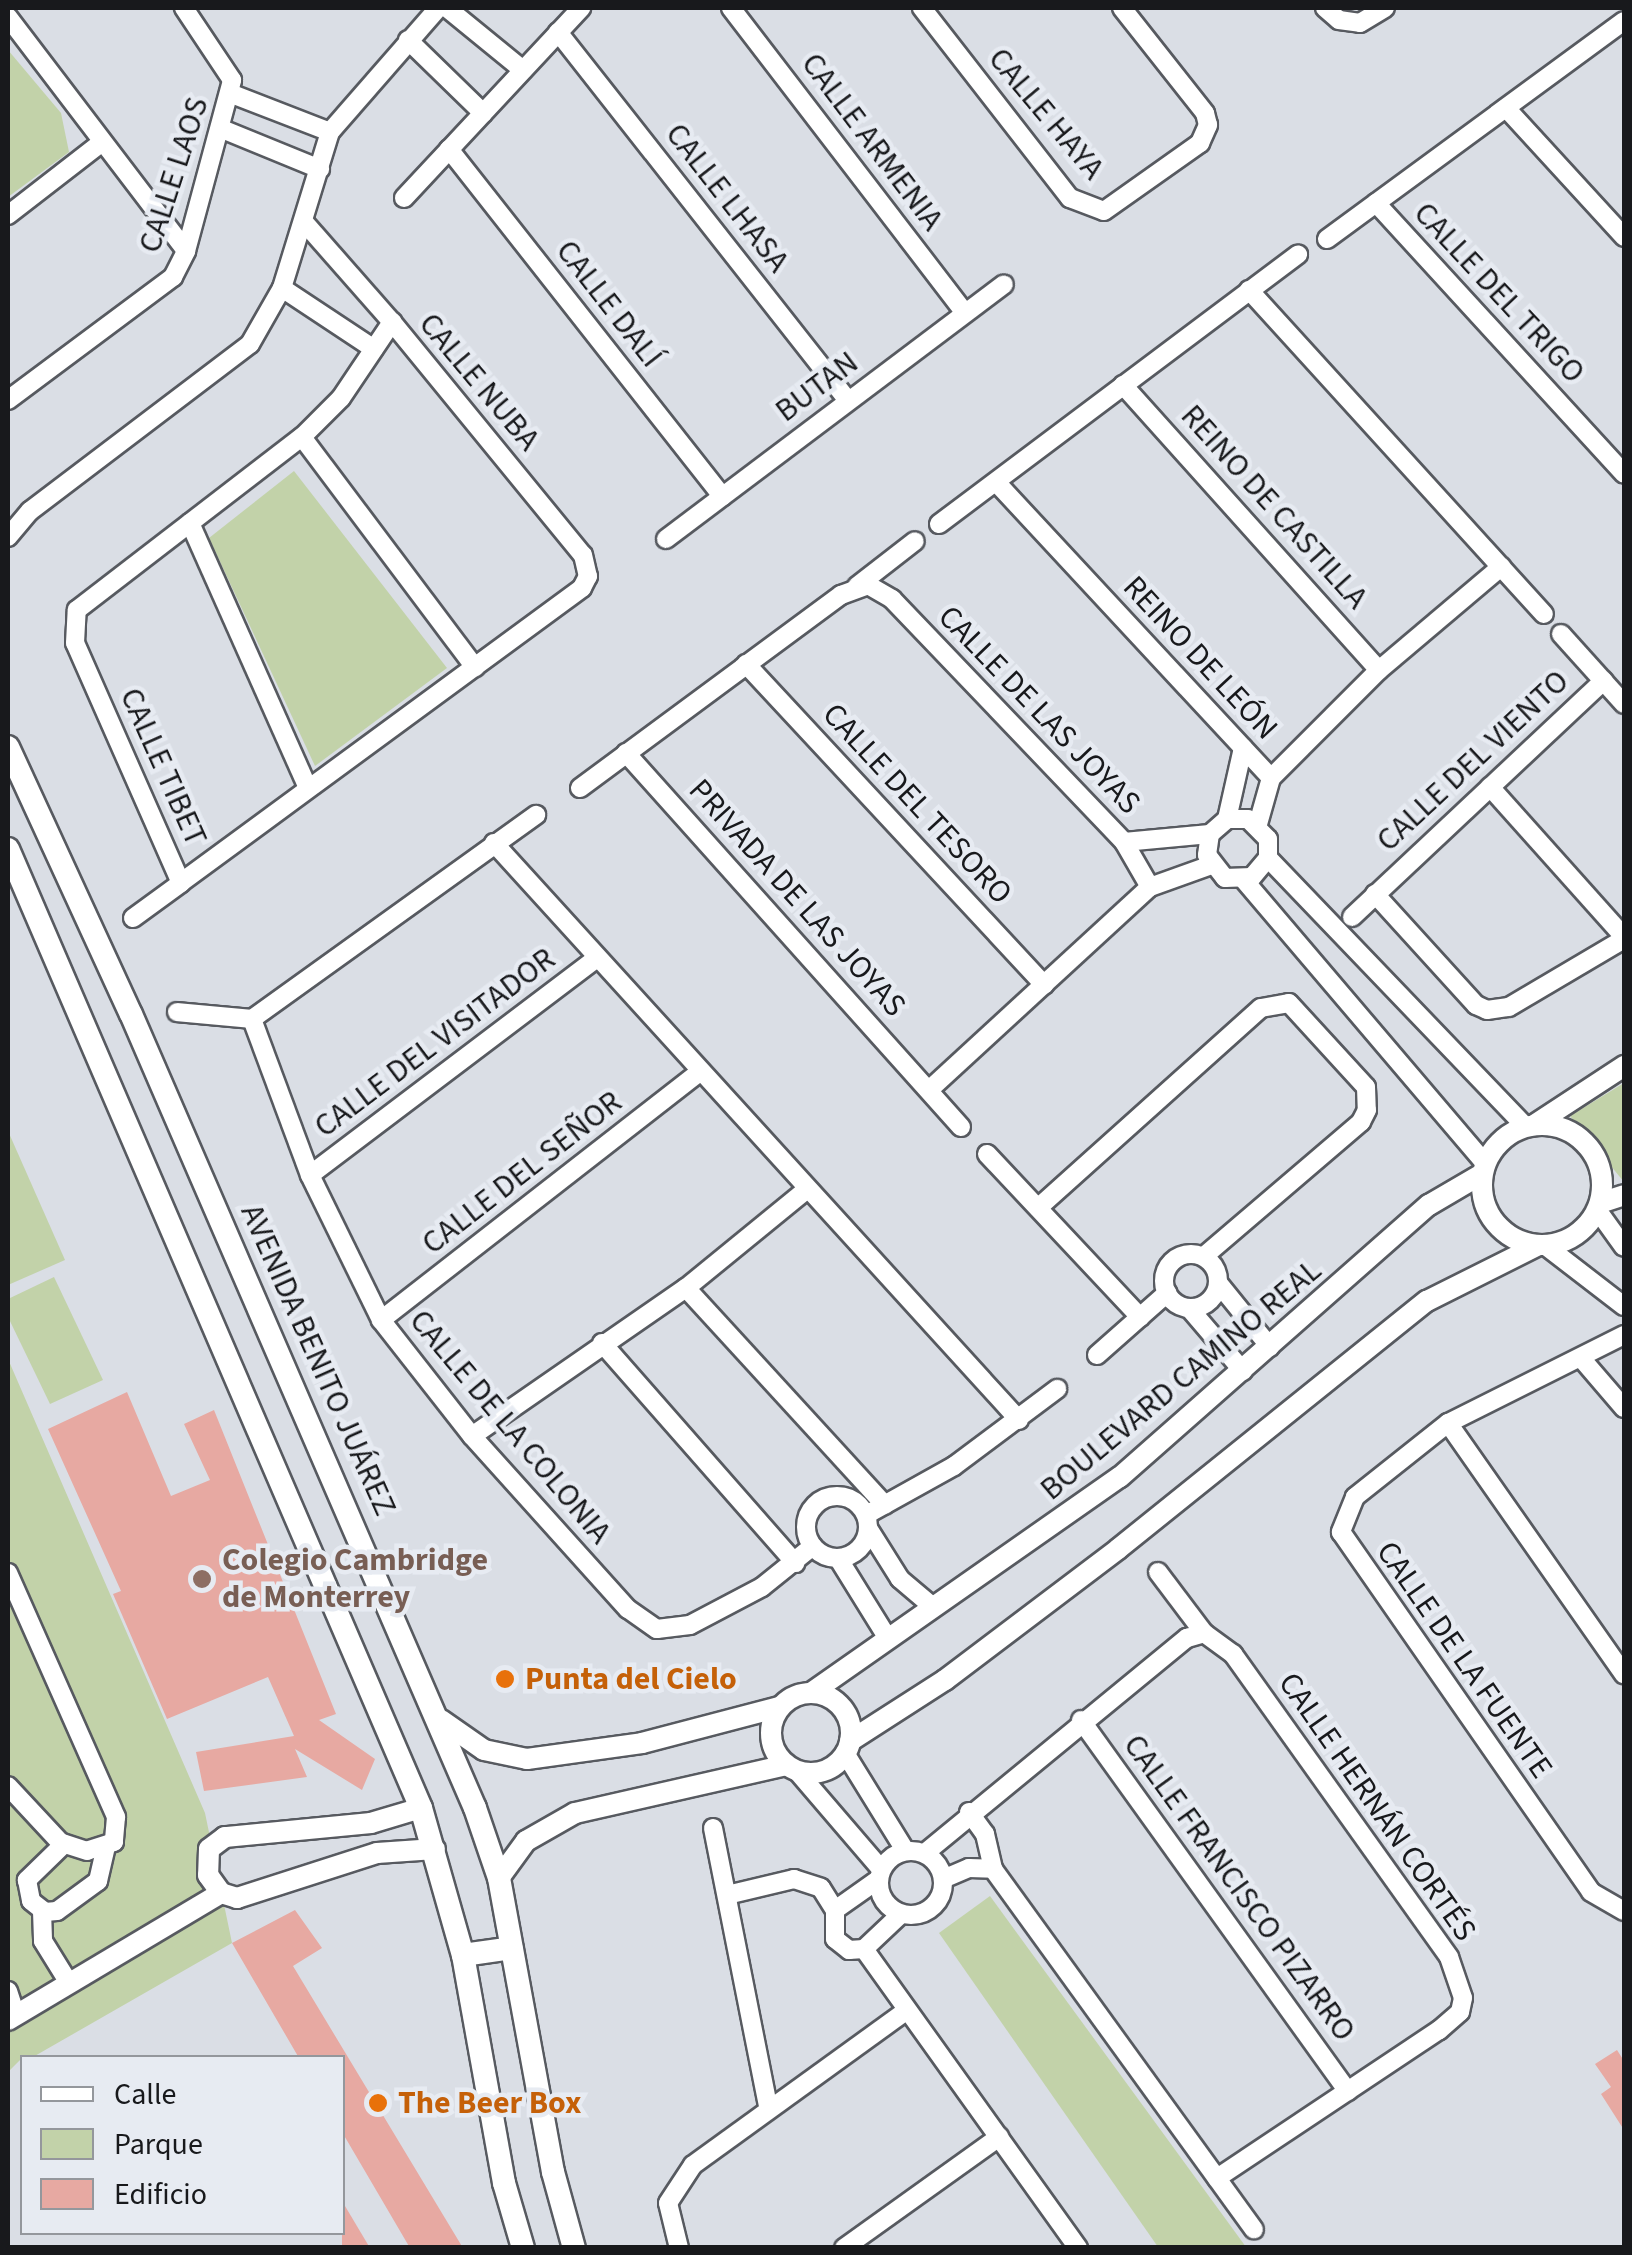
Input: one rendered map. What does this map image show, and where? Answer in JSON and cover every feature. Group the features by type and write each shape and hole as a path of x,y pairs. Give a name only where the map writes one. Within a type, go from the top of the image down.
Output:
{"main road":[{"name":"AVENIDA BENITO JUÁREZ","path":"8,748 441,1720 500,1878 553,2172 574,2248"},
{"path":"8,849 421,1808 464,1955 504,2184 524,2248"},
{"path":"464,1955 512,1948"}],"street":[{"name":"CALLE LAOS","path":"8,400 173,277 186,251 232,94 228,65 184,8"},
{"path":"8,537 30,511 240,355 262,329 282,288 330,132 438,8"},
{"path":"447,8 523,70"},
{"path":"404,198 581,8"},
{"name":"CALLE ARMENIA","path":"731,8 966,314"},
{"name":"CALLE HAYA","path":"922,8 1070,198 1104,211 1200,143 1208,125 1206,113 1122,8"},
{"path":"1324,8 1349,23 1379,12"},
{"path":"8,16 186,251"},
{"name":"CALLE DEL TRIGO","path":"1624,21 1376,204 1624,474"},
{"name":"CALLE LHASA","path":"558,32 848,400"},
{"path":"408,40 483,113"},
{"path":"232,94 330,132"},
{"path":"1506,108 1624,236"},
{"path":"222,130 320,169"},
{"path":"8,215 102,142"},
{"name":"CALLE DALÍ","path":"449,149 722,496"},
{"path":"1327,239 1376,204"},
{"name":"CALLE NUBA","path":"304,222 392,322 583,554 588,576 582,588"},
{"path":"939,524 1298,254"},
{"name":"BUTAN","path":"666,539 1004,284"},
{"name":"CALLE NUBA","path":"282,288 374,349"},
{"path":"1249,290 1544,614"},
{"name":"CALLE TIBET","path":"392,322 342,398 302,437 77,610 73,627 181,883 582,588"},
{"name":"REINO DE CASTILLA","path":"1123,385 1379,670"},
{"path":"302,437 475,667"},
{"name":"REINO DE LEÓN","path":"996,482 1271,778 1379,670 1502,567"},
{"path":"8,511 30,511"},
{"path":"190,524 308,788"},
{"path":"580,788 915,541"},
{"name":"CALLE DE LAS JOYAS","path":"857,586 892,600 1124,842 1150,887"},
{"path":"1561,634 1604,681"},
{"name":"CALLE DEL TESORO","path":"746,664 1044,985"},
{"name":"CALLE DEL VIENTO","path":"1624,704 1604,681 1374,894 1476,1005 1488,1010 1509,1007 1624,938"},
{"path":"1124,842 1210,834 1226,819 1243,748"},
{"name":"PRIVADA DE LAS JOYAS","path":"626,753 960,1127"},
{"path":"1271,778 1258,824 1268,858 1530,1126 1568,1131 1585,1143 1597,1161 1599,1207 1624,1247"},
{"path":"1490,787 1624,938"},
{"path":"177,1012 252,1019 536,814"},
{"path":"1226,819 1258,824"},
{"path":"1210,834 1211,865 1225,878 1244,880 1484,1168"},
{"path":"494,844 1018,1420"},
{"path":"1244,880 1268,858"},
{"path":"930,1090 1150,887 1211,865"},
{"path":"133,918 181,883"},
{"path":"1352,917 1374,894"},
{"name":"CALLE DEL VISITADOR","path":"310,1174 596,958"},
{"path":"1039,1207 1261,1008 1289,1002 1366,1087 1367,1110 1361,1122 1204,1256"},
{"name":"CALLE DE LA COLONIA","path":"252,1019 310,1174 380,1320 472,1436 628,1609 658,1629 690,1624 727,1608 814,1546"},
{"path":"1624,1066 1501,1140 1484,1168 1482,1194 1500,1229 1541,1246 1624,1306"},
{"name":"CALLE DEL SEÑOR","path":"380,1320 699,1072"},
{"path":"987,1154 1140,1317"},
{"name":"BOULEVARD CAMINO REAL","path":"812,1692 1120,1476 1429,1205 1484,1168"},
{"path":"472,1436 686,1288 806,1190"},
{"path":"500,1878 526,1841 575,1813 792,1768 818,1772 1103,1560 1427,1301 1541,1246 1575,1236 1599,1207 1624,1195"},
{"path":"1204,1256 1188,1253 1172,1260 1164,1276 1167,1292 1189,1308 1243,1370"},
{"path":"1204,1256 1219,1284 1270,1347"},
{"path":"1189,1308 1205,1304 1219,1284"},
{"path":"686,1288 885,1506"},
{"path":"1097,1356 1167,1292"},
{"path":"1624,1335 1581,1358 1618,1385 1624,1408"},
{"path":"602,1343 795,1563"},
{"name":"CALLE DE LA FUENTE","path":"1581,1358 1448,1423 1355,1497 1341,1532 1591,1892 1624,1911"},
{"path":"838,1558 862,1546 867,1521 885,1506 1018,1420 1057,1389"},
{"path":"1448,1423 1624,1674"},
{"path":"887,1637 838,1558 814,1546 808,1518 818,1502 845,1496 867,1521 900,1579 932,1606"},
{"path":"924,1853 1169,1650 1204,1633 1158,1572"},
{"path":"8,1576 116,1817 114,1842 87,1851 64,1844 8,1786"},
{"name":"CALLE HERNÁN CORTÉS","path":"1204,1633 1234,1654 1458,1978 1460,2012 1217,2178"},
{"path":"441,1720 484,1750 527,1759 642,1743 779,1707 812,1692 842,1708 848,1747 905,1850"},
{"path":"779,1707 771,1738 880,1874 884,1900 901,1914"},
{"name":"CALLE FRANCISCO PIZARRO","path":"1081,1720 1348,2091"},
{"path":"421,1808 371,1823 225,1837 204,1861 221,1893 237,1898 376,1853 435,1848"},
{"path":"969,1812 985,1834 993,1869 1254,2228"},
{"path":"713,1828 768,2105"},
{"path":"64,1844 17,1885 42,1911 44,1941 69,1984"},
{"path":"42,1911 57,1912 98,1880 106,1847"},
{"path":"905,1850 924,1853 944,1878"},
{"path":"835,1910 905,1850"},
{"path":"727,1895 794,1879 814,1884 835,1910 834,1939 849,1950 864,1949 901,1914 932,1908 944,1878 969,1868 993,1869"},
{"path":"8,1991 12,2018 221,1893"},
{"path":"864,1949 1078,2248"},
{"path":"679,2248 669,2216 678,2180 768,2105 907,2010"},
{"path":"844,2248 1000,2137"}],"green space":[{"path":"8,50 61,113 69,152 8,197"},
{"path":"294,471 447,668 315,766 209,538"},
{"path":"1624,1083 1624,1182 1570,1116"},
{"path":"8,1131 65,1260 8,1285"},
{"path":"54,1277 103,1380 50,1404 8,1317 8,1299"},
{"path":"8,1359 205,1813 232,1943 36,2055 20,2055 8,2072"},
{"path":"990,1896 1246,2247 1158,2247 939,1933"}],"building":[{"path":"127,1392 171,1496 210,1480 184,1424 214,1410 336,1714 319,1720 375,1759 362,1790 295,1749 307,1777 204,1791 196,1752 294,1736 268,1677 167,1719 113,1594 121,1591 48,1429"},
{"path":"295,1910 322,1948 293,1966 463,2248 410,2248 345,2137 345,2055 297,2055 232,1943"},
{"path":"1617,2050 1624,2061 1624,2130 1601,2094 1611,2087 1595,2064"},
{"path":"345,2206 370,2248 342,2248 345,2235"}],"place":[{"name":"Colegio Cambridge de Monterrey","path":"202,1579"},
{"name":"Punta del Cielo","path":"505,1679"},
{"name":"The Beer Box","path":"378,2103"}]}
